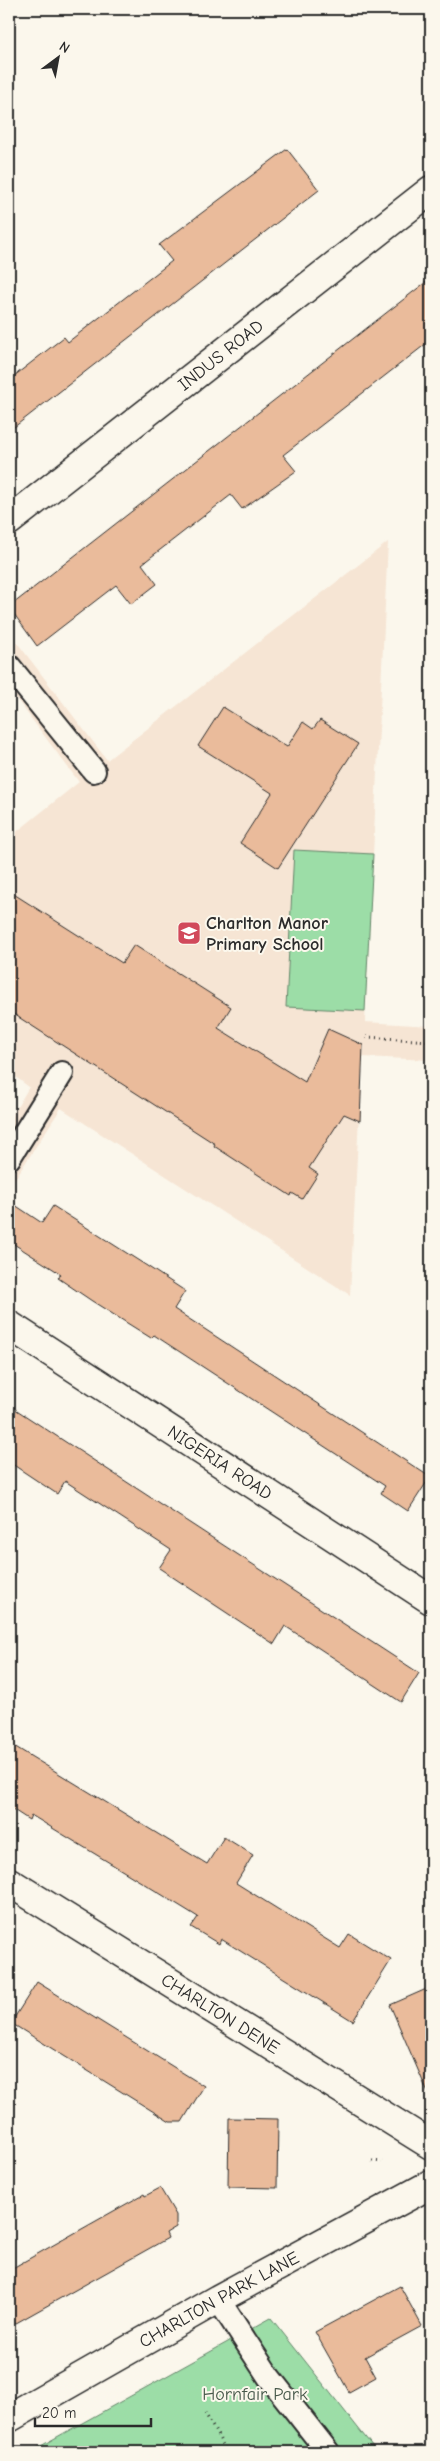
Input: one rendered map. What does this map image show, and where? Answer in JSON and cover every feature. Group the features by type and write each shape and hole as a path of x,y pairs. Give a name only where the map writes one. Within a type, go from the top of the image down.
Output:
{"street":[{"name":"INDUS ROAD","path":"9,521 431,190"},
{"name":"NIGERIA ROAD","path":"9,1325 431,1600"},
{"name":"CHARLTON DENE","path":"9,1882 431,2145"},
{"name":"CHARLTON PARK LANE","path":"9,2418 218,2299 431,2184"}],"lane":[{"path":"9,666 94,771"},
{"path":"9,1158 62,1073"},
{"path":"218,2299 269,2377 328,2452"}],"path":[{"path":"366,1037 431,1042"},
{"path":"372,2161 382,2162"},
{"path":"205,2413 227,2452"}],"shaded area":[{"name":"Charlton Manor Primary School","path":"388,542 365,1022 431,1026 431,1060 362,1057 350,1295 61,1108 9,1188 9,1121 29,1087 9,1072 9,838 79,782 9,689 9,632 107,760"}],"green space":[{"path":"294,850 373,854 365,1011 286,1007"},
{"name":"Hornfair Park","path":"271,2318 377,2452 30,2452"}],"building":[{"path":"287,149 319,190 9,431 9,380 64,337 68,342 172,261 159,245"},
{"path":"431,278 431,340 283,455 296,471 242,509 231,495 142,564 157,584 131,604 116,585 37,646 9,607"},
{"path":"223,707 287,747 303,722 313,729 320,720 358,744 278,868 240,843 272,793 198,746"},
{"path":"9,891 122,963 134,945 231,1007 218,1028 305,1082 328,1029 363,1045 360,1121 344,1114 309,1168 318,1174 302,1199 292,1193 291,1196 214,1146 215,1144 9,1011"},
{"path":"9,1201 42,1223 53,1206 147,1266 185,1291 174,1309 430,1477 408,1511 381,1493 385,1486 154,1335 151,1338 92,1301 58,1278 61,1274 9,1241"},
{"path":"9,1405 419,1673 401,1702 285,1626 274,1644 159,1568 171,1550 65,1481 57,1494 9,1462"},
{"path":"9,1743 207,1864 224,1837 253,1855 236,1883 340,1948 349,1934 391,1960 353,2021 221,1939 219,1944 191,1927 198,1917 31,1815 29,1820 9,1807"},
{"path":"37,1982 204,2086 182,2122 170,2122 11,2023"},
{"path":"431,1987 431,2100 390,2005"},
{"path":"229,2118 278,2119 277,2188 228,2187"},
{"path":"160,2188 176,2215 176,2227 166,2233 168,2238 9,2327 9,2270 144,2194 145,2196"},
{"path":"400,2286 422,2326 365,2357 376,2377 349,2392 315,2332"}],"place":[{"name":"Charlton Manor Primary School","path":"189,933"}]}
